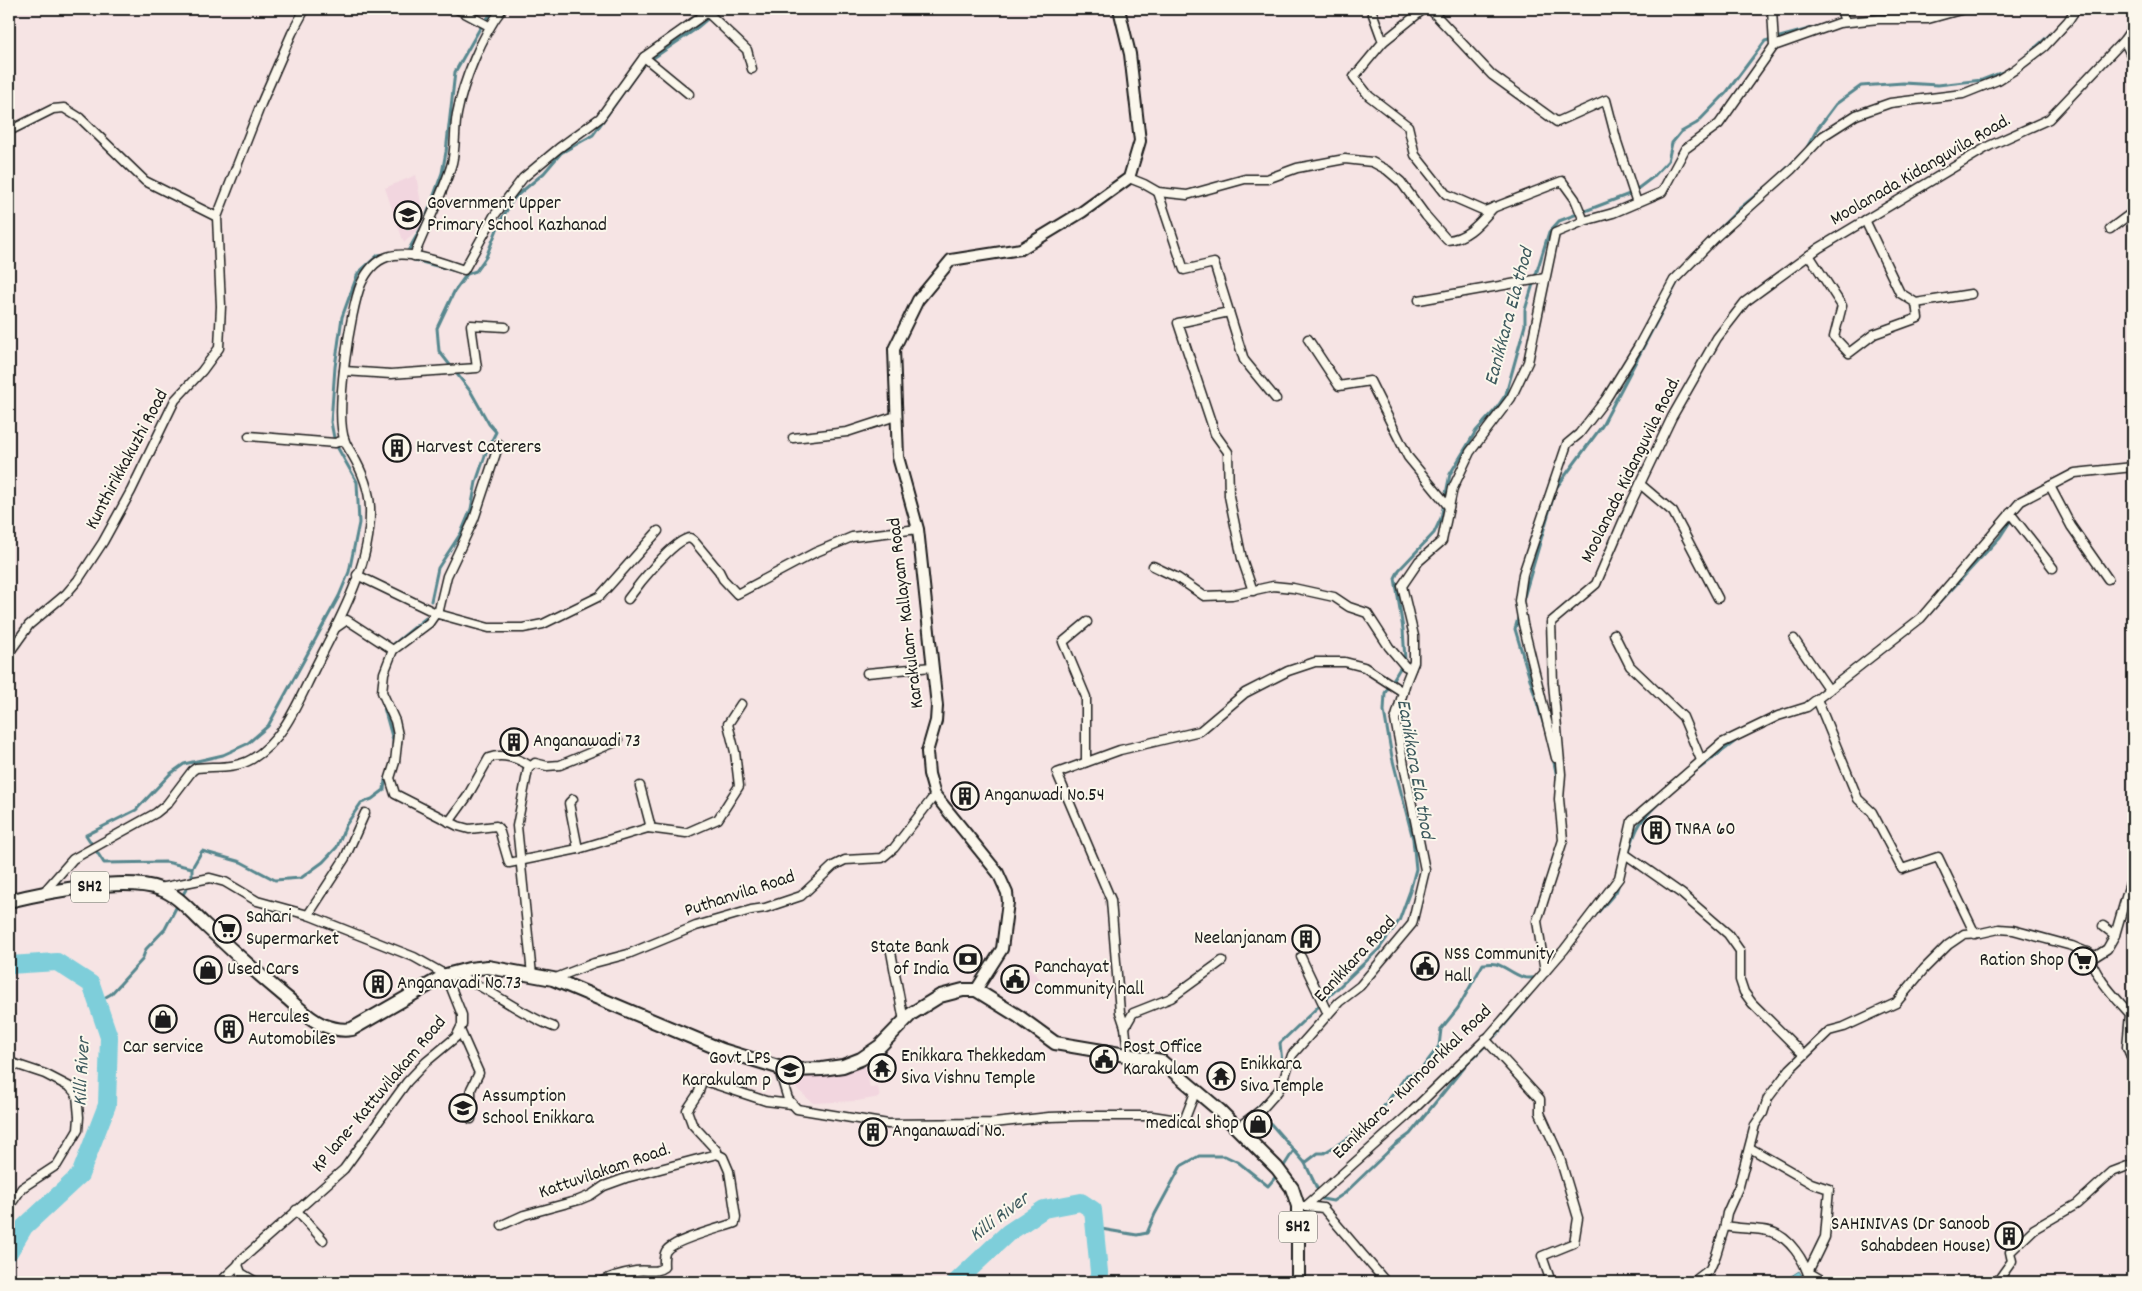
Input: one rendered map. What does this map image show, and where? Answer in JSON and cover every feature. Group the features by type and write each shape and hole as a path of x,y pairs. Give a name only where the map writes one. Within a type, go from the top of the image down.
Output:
{"main road":[{"name":"SH2","path":"9,901 43,893 119,885 160,888 180,901 250,967 310,1018 334,1029 344,1031 352,1029 449,974 488,967 553,979 722,1050 793,1070 843,1066 860,1059 880,1046 911,1014 940,996 963,990 976,990 1018,1016 1055,1043 1160,1061 1196,1090 1281,1172 1302,1206 1298,1282"}],"street":[{"name":"Kunthirikkakuzhi Road","path":"9,653 29,625 66,594 78,580 103,542 131,491 175,400 219,348 222,306 217,217 261,104 292,33 305,9"},
{"path":"456,9 489,26"},
{"path":"410,256 451,166 458,110 474,60 489,26 502,9"},
{"path":"1118,9 1130,54 1140,141 1129,178 1158,192 1187,195 1245,179 1267,179 1297,168 1345,159 1372,162 1387,170 1401,182 1426,216 1447,240 1458,239 1468,233 1494,207"},
{"path":"1372,9 1383,42"},
{"path":"1424,9 1383,42 1354,76 1369,96 1408,126 1415,155 1446,194 1485,211 1562,181 1575,199 1582,215"},
{"path":"1430,9 1492,75 1557,122 1606,100 1617,142 1637,203"},
{"path":"1772,9 1774,41 1843,17 1928,19 1964,9"},
{"path":"1561,774 1523,624 1519,601 1523,574 1567,444 1578,434 1606,399 1638,347 1674,280 1717,236 1792,170 1823,136 1856,116 1890,103 1963,94 1998,80 2044,47 2068,21 2076,9"},
{"path":"43,893 73,859 156,813 167,804 192,770 196,768 237,765 251,760 264,750 284,728 337,627 363,559 369,529 370,507 366,480 344,440 341,408 344,371 353,314 361,283 372,267 388,256 410,256 464,270 494,216 523,178 559,148 600,118 644,57 710,11 747,50 752,69"},
{"name":"Moolanada Kidanguvila Road.","path":"1545,972 1537,921 1563,840 1559,799 1561,774 1553,683 1551,622 1596,584 1672,417 1718,338 1744,302 1809,255 1989,146 2049,119 2124,40 2133,27"},
{"path":"2124,40 2133,60"},
{"name":"Eanikkara Road","path":"1236,1128 1261,1110 1284,1082 1292,1055 1339,1002 1360,986 1412,924 1426,870 1396,720 1400,689 1414,662 1414,636 1402,586 1419,561 1442,542 1453,488 1470,452 1511,398 1528,362 1555,233 1582,215 1613,213 1662,192 1685,149 1719,124 1774,41"},
{"path":"644,57 689,94"},
{"path":"9,130 53,109 64,108 80,118 145,181 217,217"},
{"name":"Karakulam- Kallayam Road","path":"976,990 1002,949 1006,925 1007,893 998,873 990,862 935,795 929,774 927,752 936,721 937,706 918,529 898,457 894,349 918,300 950,260 1021,249 1082,212 1129,178"},
{"path":"1158,192 1184,270 1214,262 1244,360 1276,399"},
{"path":"2110,229 2133,212"},
{"path":"1865,220 1900,293 1916,303 1971,294"},
{"path":"1809,255 1842,306 1834,338 1849,353 1874,334 1918,318 1916,303"},
{"path":"1418,300 1545,278"},
{"path":"1230,312 1178,323 1215,434 1228,452 1228,496 1242,559 1252,591"},
{"path":"344,371 391,374 477,368 471,325 505,327"},
{"path":"1308,339 1339,386 1370,381 1408,457 1449,507"},
{"path":"793,438 847,432 896,416"},
{"path":"249,436 334,443 344,440"},
{"path":"499,444 474,519 447,576 437,614 429,623 393,650 384,673 382,692 395,721 398,735 395,762 390,778 395,794 449,822 469,829 496,826 499,829 509,863 578,849 648,828 686,833 718,819 739,786 735,752 728,724 741,704"},
{"name":"Eanikkara - Kunnoorkkal Road","path":"1302,1206 1314,1199 1408,1115 1485,1039 1564,950 1619,878 1632,821 1722,743 1778,716 1807,707 1922,618 2021,501 2075,472 2133,468"},
{"path":"1640,484 1673,512 1718,598"},
{"path":"2050,486 2072,526 2108,579"},
{"path":"2010,513 2053,568"},
{"path":"628,599 637,586 674,546 686,538 694,541 718,570 722,580 737,594 814,553 852,537 918,529"},
{"path":"357,574 437,614 489,628 523,628 543,624 600,596 658,531"},
{"path":"1153,566 1178,578 1204,596 1232,595 1273,586 1293,588 1334,597 1349,607 1367,613 1389,647 1405,666 1411,669"},
{"path":"337,627 347,620 393,650"},
{"path":"1086,622 1063,642 1086,697 1086,762"},
{"path":"1614,634 1630,666 1683,717 1701,760"},
{"path":"1794,639 1829,690"},
{"path":"1128,1055 1125,1026 1120,1012 1111,900 1086,837 1057,773 1120,750 1200,731 1245,693 1288,671 1315,662 1345,662 1364,667 1400,689"},
{"path":"867,673 932,667"},
{"path":"1817,699 1858,799 1872,812 1902,869 1938,857 1975,934"},
{"path":"532,975 517,826 530,766 535,763 547,766 560,765 618,741"},
{"path":"449,822 489,758 499,755 524,762 530,766"},
{"path":"640,786 650,824 648,828"},
{"name":"Puthanvila Road","path":"553,979 594,963 628,954 696,926 751,910 765,908 801,896 833,866 845,860 882,858 894,848 935,795"},
{"path":"572,799 569,807 578,849"},
{"path":"308,915 344,858 366,814"},
{"path":"1625,854 1682,894 1728,934 1740,951 1740,980 1744,992 1752,1003 1804,1055"},
{"path":"1693,1282 1710,1270 1725,1226 1727,1213 1739,1186 1755,1125 1763,1113 1768,1098 1776,1085 1829,1031 1844,1027 1896,1003 1924,969 1948,945 1964,934 1975,934 1999,929 2013,930 2096,956 2107,949 2115,935 2133,874"},
{"path":"160,888 210,878 226,882 257,901 308,915 414,957 502,998 539,1022 554,1027"},
{"path":"2103,926 2115,935"},
{"path":"891,952 904,1021"},
{"path":"2088,952 2091,963 2130,1014 2127,1047 2133,1061"},
{"path":"1301,957 1328,1014"},
{"path":"1125,1026 1133,1013 1170,998 1222,961"},
{"name":"KP lane- Kattuvilakam Road","path":"220,1282 296,1210 344,1169 407,1082 426,1062 450,1043 460,1030 462,1015 449,974"},
{"path":"460,1030 479,1073 471,1089 471,1119"},
{"path":"1485,1039 1540,1099 1540,1113 1559,1155 1578,1218 1574,1243 1542,1256 1551,1282"},
{"path":"9,1062 45,1074 70,1088 77,1095 79,1117 78,1130 57,1164 22,1188 9,1207"},
{"path":"778,1067 791,1104"},
{"path":"601,1282 608,1278 636,1271 658,1271 664,1267 664,1255 671,1247 735,1223 736,1217 729,1171 723,1157 717,1154 717,1150 692,1124 687,1110 698,1092 702,1080 725,1086 750,1096 791,1104 798,1109 888,1124 994,1123 1049,1117 1083,1116 1152,1116 1184,1121 1196,1090"},
{"path":"1750,1148 1811,1182 1830,1189 1825,1237 1808,1272 1810,1282"},
{"name":"Kattuvilakam Road.","path":"502,1225 524,1215 579,1200 591,1195 604,1186 626,1178 717,1154"},
{"path":"1997,1282 2012,1261 2010,1252 2026,1236 2077,1204 2112,1172 2133,1164"},
{"path":"1302,1206 1323,1208 1386,1282"},
{"path":"296,1210 323,1240"},
{"path":"1725,1226 1769,1231 1783,1237 1808,1272 1825,1282"},
{"path":"238,1265 241,1273 256,1282"}],"shaded area":[{"name":"Government Upper Primary School Kazhanad","path":"416,175 421,204 422,225 404,243 385,188"},
{"path":"1021,961 1044,982 1039,988 1015,968"},
{"path":"865,1063 870,1088 878,1087 880,1097 857,1101 813,1103 797,1089 793,1082 793,1071"},
{"name":"Assumption School Enikkara","path":"462,1097 471,1101 466,1119 455,1115"}],"green space":[{"path":"416,211 415,224 407,230 401,214"}],"water":[{"path":"1799,1271 1806,1282 1790,1282 1788,1278"}],"waterway":[{"path":"408,251 424,223 442,173 455,72 479,30 494,9"},
{"path":"403,252 408,251 414,260 467,274 476,271 486,257 500,222 514,198 544,173 561,153 593,135 643,65 693,31 719,9"},
{"name":"Eanikkara Ela thod","path":"1283,1072 1280,1043 1379,949 1399,921 1410,891 1416,869 1413,839 1392,757 1384,711 1385,693 1405,660 1403,629 1395,578 1399,570 1434,533 1441,518 1450,474 1476,431 1496,409 1506,394 1525,325 1525,310 1549,232 1559,221 1632,193 1653,177 1668,161 1672,143 1681,132 1697,123 1726,93 1765,41 1820,26"},
{"path":"2025,57 2056,29"},
{"path":"1779,176 1806,149 1818,128 1836,104 1861,86 1903,83 1938,85 1982,80 2008,70"},
{"path":"1710,238 1739,209 1766,187"},
{"path":"181,898 192,879 192,868 166,862 104,863 86,835 136,810 170,774 184,764 223,755 247,744 268,726 339,596 349,572 359,523 357,482 335,443 331,422 335,367 342,317 358,273 378,255 386,254"},
{"path":"431,601 438,568 461,533 471,509 476,482 487,450 496,432 489,424 471,392 439,351 437,328 454,292 467,274"},
{"path":"1522,604 1556,488 1602,426 1679,279"},
{"path":"1930,613 2000,537 2013,517"},
{"path":"1519,615 1515,629 1544,726"},
{"path":"391,648 426,618"},
{"path":"379,691 381,675"},
{"path":"383,704 393,740 393,751"},
{"path":"1684,780 1741,737"},
{"path":"1553,758 1557,777"},
{"path":"192,868 202,851 241,862 275,880 301,878 323,862 337,847 346,825 361,803 372,799 384,790 388,774"},
{"path":"1628,856 1640,824 1663,799"},
{"path":"1593,918 1616,892 1620,881"},
{"path":"97,1002 111,994 142,960 146,949 165,929 178,904"},
{"name":"Killi River","path":"9,965 57,962 91,984 109,1037 107,1105 80,1175 24,1227 9,1252"},
{"path":"1265,1100 1257,1108 1305,1163 1318,1153 1324,1153 1363,1129 1379,1113 1407,1075 1420,1071 1439,1046 1441,1029 1458,1008 1483,964 1496,964 1521,977 1533,978 1539,976"},
{"path":"1305,1163 1322,1199 1333,1201 1345,1193 1395,1145 1410,1134 1464,1067 1498,1033 1542,980"},
{"path":"1282,1169 1294,1150"},
{"path":"1095,1228 1137,1235 1147,1233 1181,1166 1199,1156 1225,1156 1238,1162 1268,1186 1278,1174"},
{"name":"Killi River","path":"956,1282 1008,1233 1044,1209 1081,1202 1093,1210 1100,1282"}],"place":[{"name":"Government Upper Primary School Kazhanad","path":"408,215"},
{"name":"Harvest Caterers","path":"397,448"},
{"name":"Anganawadi 73","path":"514,742"},
{"name":"Anganwadi No.54","path":"965,796"},
{"name":"TNRA 60","path":"1656,830"},
{"name":"Sahari Supermarket","path":"227,929"},
{"name":"Neelanjanam","path":"1306,939"},
{"name":"State Bank of India","path":"968,959"},
{"name":"Ration Shop","path":"2083,961"},
{"name":"NSS Community Hall","path":"1425,966"},
{"name":"Used Cars","path":"208,970"},
{"name":"Panchayat Community hall","path":"1015,979"},
{"name":"Anganavadi No.73","path":"378,984"},
{"name":"Car service","path":"163,1019"},
{"name":"Hercules Automobiles","path":"229,1029"},
{"name":"Post Office Karakulam","path":"1104,1059"},
{"name":"Enikkara Thekkedam Siva Vishnu Temple","path":"882,1068"},
{"name":"Govt LPS Karakulam p","path":"790,1070"},
{"name":"Enikkara Siva Temple","path":"1221,1076"},
{"name":"Assumption School Enikkara","path":"463,1108"},
{"name":"medical shop","path":"1258,1124"},
{"name":"Anganawadi No.","path":"873,1132"},
{"name":"SAHINIVAS (Dr Sanoob Sahabdeen House)","path":"2009,1236"}]}
